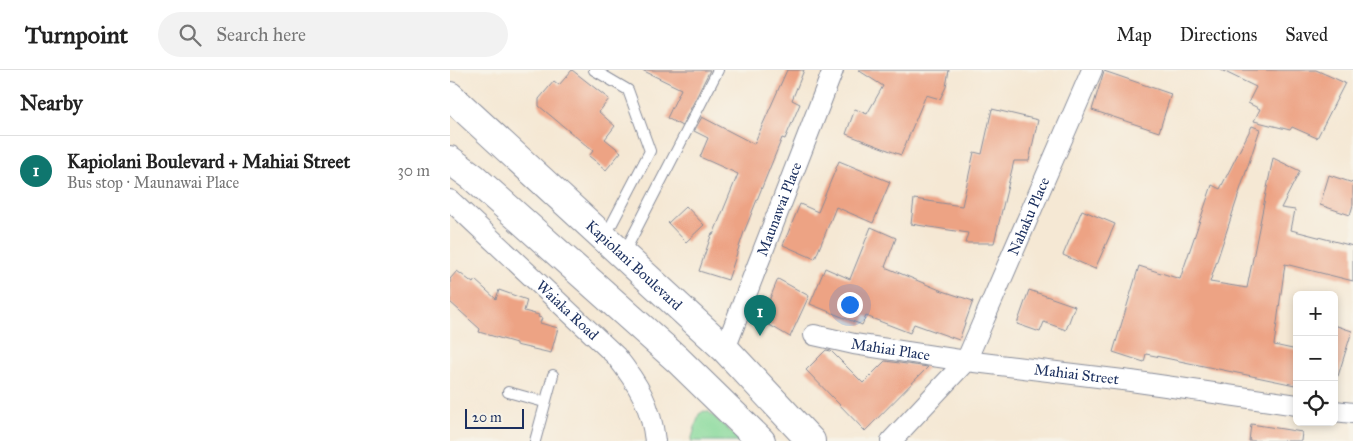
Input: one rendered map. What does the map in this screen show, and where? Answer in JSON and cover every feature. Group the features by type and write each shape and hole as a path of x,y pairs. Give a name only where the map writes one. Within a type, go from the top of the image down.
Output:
{"main road":[{"name":"Kapiolani Boulevard","path":"450,96 725,349 811,441"},
{"path":"450,160 473,177 678,360 761,441"}],"street":[{"name":"Maunawai Place","path":"725,349 833,70"},
{"name":"Nahaku Place","path":"966,361 1092,70"},
{"name":"Waiaka Road","path":"450,200 616,356 637,382 648,408 655,441"},
{"name":"Mahiai Place","path":"814,334 854,344 966,361"},
{"name":"Mahiai Street","path":"966,361 1131,381 1293,404"},
{"path":"891,441 966,361"},
{"path":"1338,411 1353,413"}],"lane":[{"path":"594,70 628,90 650,152 614,247"},
{"path":"614,247 718,70"},
{"path":"535,441 544,402 553,375"},
{"path":"508,392 544,402"}],"green space":[{"path":"704,411 709,412 741,441 691,441 699,414"}],"building":[{"path":"572,70 609,99 599,112 615,126 605,139 621,152 606,170 589,156 593,151 539,106 539,99 554,81 559,85"},
{"path":"642,70 710,70 682,126 667,118 681,89"},
{"path":"787,70 804,70 792,100 800,104 785,139 782,138 744,232 728,280 699,271 712,233 713,235 738,174 700,157 708,138 694,131 702,117 754,144"},
{"path":"858,70 949,70 946,87 940,99 926,95 901,155 846,134 855,109 867,114 883,86"},
{"path":"1221,70 1316,70 1345,83 1317,138 1292,127 1290,130 1254,121 1260,109 1248,103 1256,87"},
{"path":"1104,71 1171,94 1159,132 1092,110"},
{"path":"992,109 1038,120 1029,161 1014,161 994,243 965,243 968,233 911,224 914,199 962,206 974,152 982,154"},
{"path":"1252,126 1260,129 1210,282 1247,288 1273,158 1300,171 1281,208 1295,210 1291,230 1353,246 1353,281 1285,264 1274,345 1293,349 1293,385 1146,354 1144,362 1113,352 1139,266 1180,279 1212,185 1220,189"},
{"path":"839,161 890,182 873,223 836,207 815,259 783,245 800,204 818,212"},
{"path":"1329,175 1353,183 1353,205 1350,215 1320,205"},
{"path":"686,206 704,225 686,242 668,223"},
{"path":"1082,210 1115,224 1095,269 1063,255"},
{"path":"871,227 896,238 885,267 940,290 973,301 959,340 914,324 910,333 866,316 862,325 810,304 825,268 850,279"},
{"path":"457,271 473,283 475,280 496,299 499,290 527,300 524,311 539,315 538,317 542,318 540,323 558,328 551,353 516,345 516,343 479,332 480,329 450,302 450,279"},
{"path":"778,279 809,296 790,337 761,320"},
{"path":"1029,290 1075,306 1066,330 1044,322 1040,332 1017,324"},
{"path":"1338,326 1352,331 1338,376"},
{"path":"826,350 831,351 863,383 885,361 928,367 865,431 806,370"},
{"path":"1251,424 1302,432 1301,441 1249,441"}],"place":[{"name":"Kapiolani Boulevard + Mahiai Street","path":"760,336"}]}
